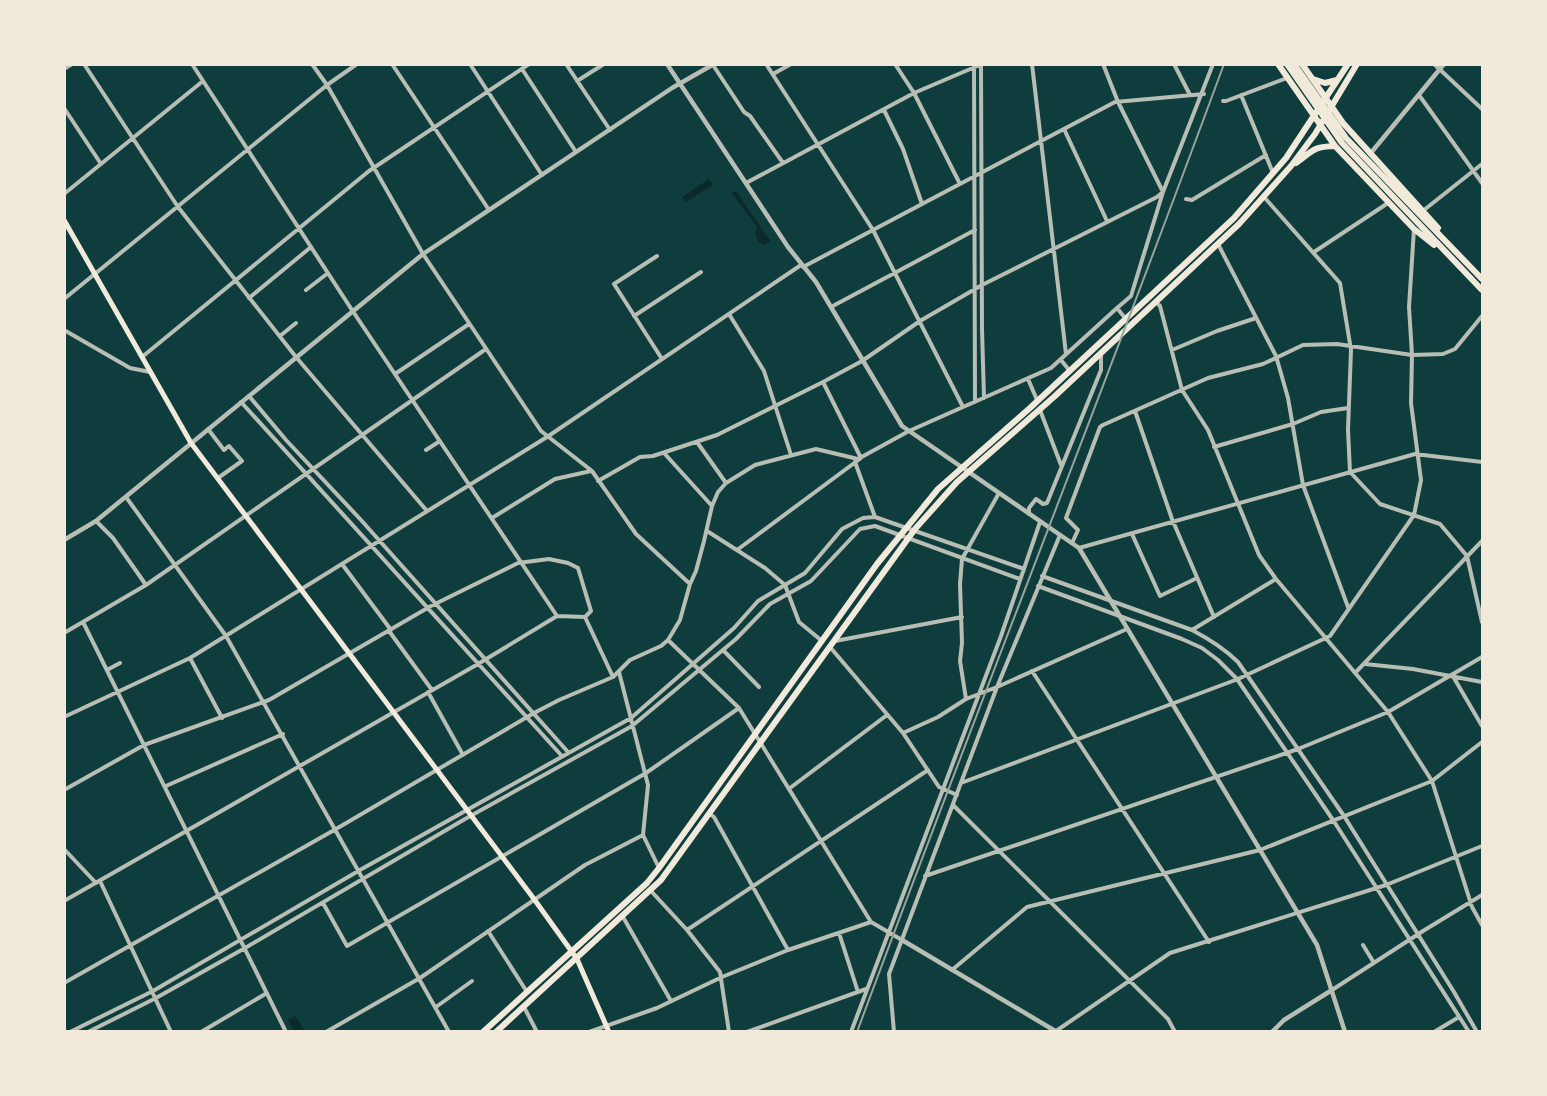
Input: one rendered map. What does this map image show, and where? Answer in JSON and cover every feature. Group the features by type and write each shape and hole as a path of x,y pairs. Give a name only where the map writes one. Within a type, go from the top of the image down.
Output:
{"main road":[{"path":"1278,64 1335,146 1414,229 1457,264"},
{"path":"1287,64 1376,175 1482,290"},
{"path":"1294,64 1301,80"},
{"path":"1302,64 1353,136 1424,210 1459,254"},
{"path":"496,1032 661,880 710,814 822,641 906,526 938,489 1038,400 1233,218 1273,174 1314,118 1348,64"},
{"path":"483,1032 647,883 832,644 908,538 942,496 1101,354 1218,244 1264,197 1291,166 1320,126 1357,64"},
{"path":"1312,78 1325,82 1338,79"},
{"path":"1291,166 1312,149 1335,146"},
{"path":"1376,175 1482,279"},
{"path":"64,220 191,443 577,959 609,1032"}],"street":[{"path":"64,69 72,64"},
{"path":"84,64 178,207 296,357 427,511"},
{"path":"192,64 353,311 557,616"},
{"path":"312,64 327,85 423,254 547,437 592,471 636,534 690,584"},
{"path":"64,300 247,149 357,64"},
{"path":"392,64 489,210"},
{"path":"470,64 542,175"},
{"path":"142,357 374,168 529,64"},
{"path":"566,64 610,130"},
{"path":"577,81 604,64"},
{"path":"667,64 802,266 814,279 901,424 1079,548 1317,945 1345,1032"},
{"path":"766,64 873,230 963,407"},
{"path":"773,74 791,64"},
{"path":"895,64 914,93 960,184"},
{"path":"1032,64 1066,355"},
{"path":"1103,64 1118,102 1163,192"},
{"path":"1174,64 1190,95"},
{"path":"737,550 858,460 909,431 1051,368 1131,296 1163,192 1213,64"},
{"path":"1434,64 1482,109"},
{"path":"1370,154 1444,64"},
{"path":"64,540 98,520 423,254 576,152 713,65 744,112 750,116 783,164"},
{"path":"746,183 914,93 982,65 984,398"},
{"path":"975,66 975,402"},
{"path":"522,69 576,152"},
{"path":"1223,101 1287,78"},
{"path":"64,194 203,81"},
{"path":"64,717 190,658 226,636 547,437 802,266 1118,102 1203,94"},
{"path":"1241,95 1273,174"},
{"path":"1419,95 1482,183"},
{"path":"64,108 101,164"},
{"path":"884,110 903,149 922,204"},
{"path":"1064,129 1107,221"},
{"path":"1186,199 1192,200 1266,155"},
{"path":"1424,210 1482,164"},
{"path":"598,481 640,457 664,453 727,430 823,382 862,362 920,321 982,285 1163,192"},
{"path":"1264,197 1340,283 1350,346 1348,408 1350,472 1380,504 1440,524 1467,556 1482,621"},
{"path":"1314,252 1389,203"},
{"path":"961,783 1238,679 1327,639 1414,515 1421,480 1411,403 1412,355 1409,308 1414,229"},
{"path":"831,307 975,230"},
{"path":"1218,244 1276,356 1288,398 1303,485 1348,608"},
{"path":"249,297 311,247"},
{"path":"657,256 614,284 662,359"},
{"path":"634,316 701,272"},
{"path":"306,290 328,273"},
{"path":"1156,302 1160,306 1182,390 1208,430 1259,555 1276,579 1388,712 1432,781 1470,902 1482,925"},
{"path":"1117,308 1125,318"},
{"path":"729,314 764,371 791,455"},
{"path":"1072,543 1078,530 1066,518 1100,427 1208,378 1263,364 1303,345 1350,346 1412,355 1449,353 1455,349 1482,316"},
{"path":"1172,350 1256,318"},
{"path":"280,336 296,323"},
{"path":"395,374 469,324"},
{"path":"64,330 130,368 151,372"},
{"path":"64,633 146,585 486,349"},
{"path":"1029,514 1029,508 1036,499 1043,504 1047,503 1101,370 1101,354"},
{"path":"1061,360 1069,370"},
{"path":"1028,378 1038,400"},
{"path":"823,382 858,460 875,517"},
{"path":"249,396 285,440 568,752"},
{"path":"241,402 561,755"},
{"path":"1214,447 1293,424 1321,412 1348,408"},
{"path":"1040,409 1062,466"},
{"path":"1135,411 1173,522 1214,617"},
{"path":"208,429 224,450 230,446 242,461 217,478"},
{"path":"426,450 440,441"},
{"path":"698,442 726,483"},
{"path":"64,983 336,829 534,713 613,676 630,660 661,646 668,640 680,620 696,571 712,506 718,492 726,483 755,465 816,449 858,460"},
{"path":"664,453 712,506"},
{"path":"1079,548 1418,453 1482,462"},
{"path":"492,518 555,479 592,471"},
{"path":"966,699 960,661 962,559 999,493"},
{"path":"126,497 226,636 360,870 449,1032"},
{"path":"69,1032 153,992 360,870 561,755 631,718 734,628 758,601 805,573 842,529 863,518 875,517 906,526 1023,570"},
{"path":"98,520 146,585"},
{"path":"851,1032 979,693 1040,522"},
{"path":"88,1032 156,998 245,948 471,816 632,726 736,639 770,604 811,581 860,529 875,526 1020,579"},
{"path":"706,531 765,568 785,585 799,622 822,641"},
{"path":"1132,534 1160,596 1198,578"},
{"path":"894,1032 889,974 997,687 1060,535"},
{"path":"1355,673 1482,541"},
{"path":"64,790 144,745 264,702 436,604 521,562 549,559 568,563 578,568 591,611 585,617 557,616 478,664 64,901"},
{"path":"342,564 390,630 430,691 463,755"},
{"path":"1042,577 1191,630 1226,650 1247,675 1387,885 1469,1032"},
{"path":"1191,630 1276,579"},
{"path":"1038,585 1155,628 1202,648 1228,668 1288,752 1378,888 1414,936 1477,1032"},
{"path":"1478,602 1482,598"},
{"path":"585,617 613,676"},
{"path":"957,795 943,790 903,734 832,644 962,617"},
{"path":"83,622 286,1032"},
{"path":"903,734 938,717 966,699 1127,629"},
{"path":"668,640 701,669 739,708 871,922 1057,1031 1170,953 1387,885 1482,846"},
{"path":"723,650 759,687"},
{"path":"925,876 1297,749 1388,712 1452,677 1482,657"},
{"path":"190,658 222,718"},
{"path":"107,670 120,663"},
{"path":"1364,664 1413,669 1482,682"},
{"path":"1032,671 1209,942"},
{"path":"619,672 648,785 643,835 659,868"},
{"path":"1452,677 1482,726"},
{"path":"323,903 347,946 646,773 739,708"},
{"path":"789,788 887,715"},
{"path":"166,786 283,734"},
{"path":"952,970 1027,907 1260,850 1432,781 1482,742"},
{"path":"687,930 928,770"},
{"path":"953,805 1168,1019 1175,1032"},
{"path":"710,814 714,817 788,950"},
{"path":"326,1032 420,978 585,865 643,835"},
{"path":"64,849 98,882 171,1032"},
{"path":"651,891 687,930 722,977 729,1032"},
{"path":"1272,1032 1284,1020 1482,895"},
{"path":"623,917 670,1001"},
{"path":"589,1032 670,1001 788,950 871,922"},
{"path":"488,931 527,992"},
{"path":"839,933 858,992"},
{"path":"1363,945 1374,963"},
{"path":"436,1007 472,981"},
{"path":"747,1032 866,989"},
{"path":"201,1032 267,993"},
{"path":"524,1007 537,1032"},
{"path":"1434,1032 1459,1017"}],"water":[{"path":"709,179 713,185 686,202 682,197"},
{"path":"736,191 770,241 764,245 758,242 755,234 757,227 732,193"},
{"path":"295,1016 305,1031 294,1031 288,1020"}],"railway":[{"path":"857,1032 1224,64"}]}
